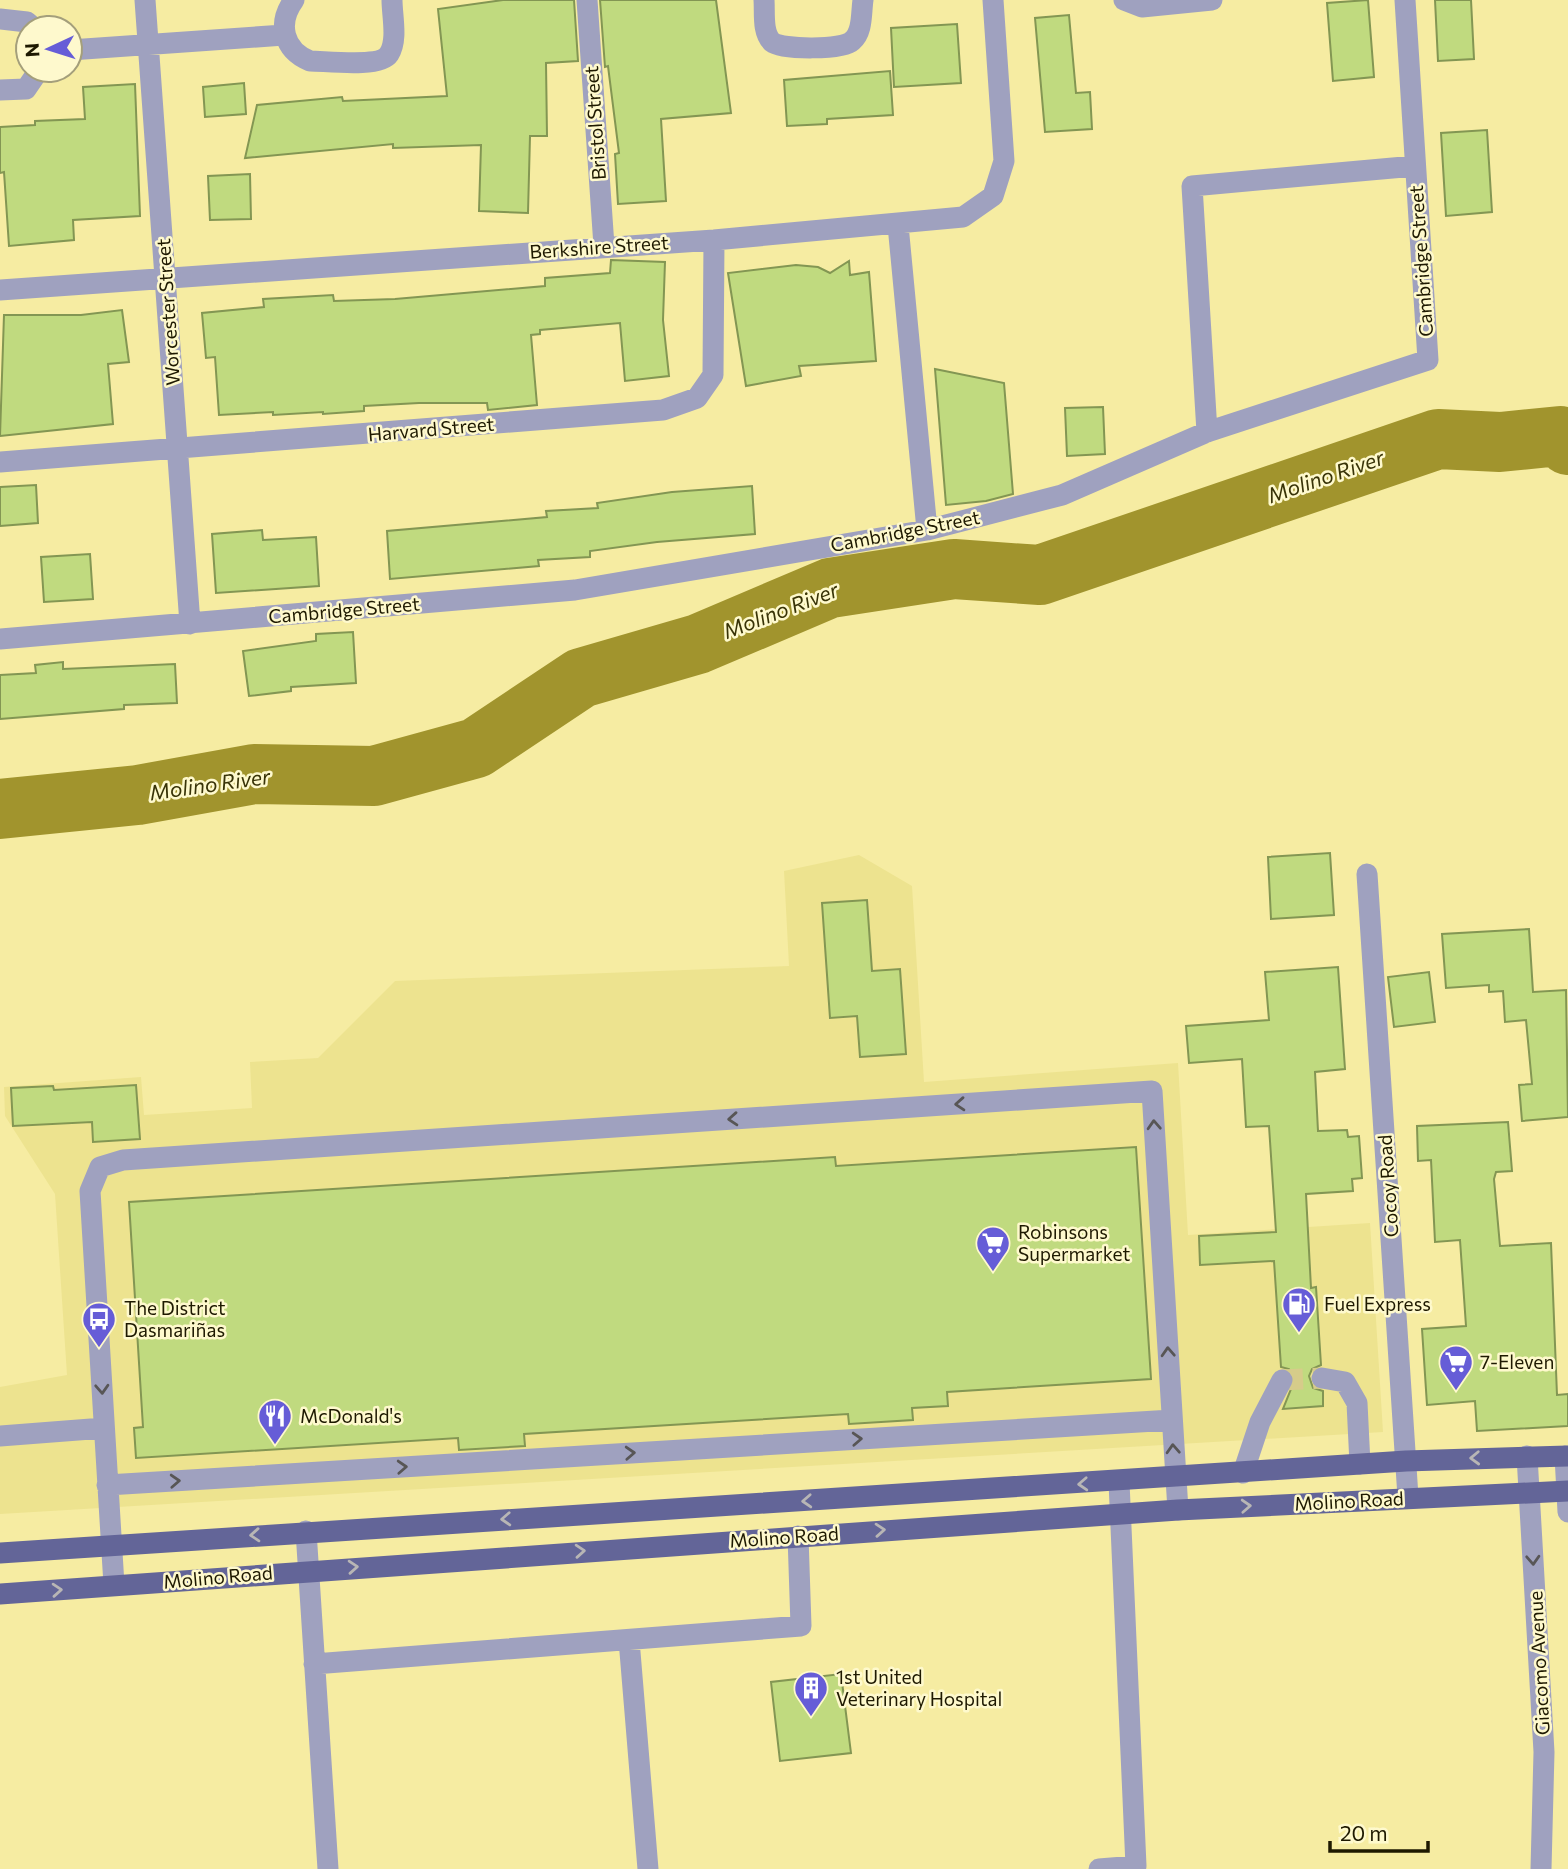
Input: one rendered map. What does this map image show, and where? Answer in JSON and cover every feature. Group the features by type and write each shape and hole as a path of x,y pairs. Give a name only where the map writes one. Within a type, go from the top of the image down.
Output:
{"main road":[{"name":"Molino Road","path":"0,1553 306,1531 1119,1482 1406,1461 1567,1456"},
{"name":"Molino Road","path":"0,1594 1178,1510 1529,1492 1568,1498"}],"street":[{"name":"Worcester Street","path":"145,0 190,624"},
{"path":"294,0 287,9 284,35 291,50 310,61 379,62 388,55 393,40 392,0"},
{"name":"Bristol Street","path":"587,0 604,246"},
{"path":"764,0 766,31 772,41 781,47 827,47 851,42 859,31 863,0"},
{"name":"Berkshire Street","path":"0,290 713,240 963,217 993,196 1004,161 993,0"},
{"path":"1124,0 1142,7 1212,0"},
{"name":"Cambridge Street","path":"0,639 575,590 927,530 1062,495 1207,432 1428,360 1405,0"},
{"path":"84,49 284,35"},
{"path":"0,90 26,89 29,84"},
{"path":"1207,432 1192,186 1415,166"},
{"path":"898,225 927,530"},
{"name":"Harvard Street","path":"0,462 663,410 697,398 713,375 713,240"},
{"name":"Cocoy Road","path":"1367,874 1408,1497"},
{"path":"114,1585 90,1191 100,1167 111,1161 1153,1091 1178,1510"},
{"path":"1322,1378 1345,1382 1357,1403 1360,1464"},
{"path":"1243,1473 1260,1422 1282,1380"},
{"path":"107,1485 1172,1420"},
{"path":"0,1436 104,1428"},
{"name":"Giacomo Avenue","path":"1527,1456 1544,1752 1541,1869"},
{"path":"1567,1456 1568,1498"},
{"path":"1098,1869 1136,1866 1119,1482"},
{"path":"306,1531 328,1869"},
{"path":"314,1664 801,1626 798,1536"},
{"path":"629,1640 648,1869"}],"shaded area":[{"name":"The District Dasmariñas","path":"859,855 912,886 924,1082 1178,1063 1188,1235 1370,1223 1383,1432 0,1514 0,1387 67,1375 55,1194 5,1116 4,1087 141,1077 144,1115 252,1108 250,1062 318,1058 395,981 789,966 784,871"}],"building":[{"path":"503,0 574,0 578,61 546,63 547,136 530,136 528,213 479,211 481,145 393,148 393,144 245,158 257,105 342,97 343,101 447,96 438,9"},
{"path":"600,0 716,0 731,113 661,119 666,201 618,204 615,154 619,153 608,66 605,67"},
{"path":"1368,0 1374,77 1333,81 1327,3"},
{"path":"1435,0 1471,0 1474,59 1438,61"},
{"path":"1069,15 1076,93 1090,92 1092,129 1045,132 1035,18"},
{"path":"957,24 961,83 894,87 891,28"},
{"path":"890,71 893,115 827,119 827,124 787,126 784,80"},
{"path":"244,83 246,114 205,117 203,87"},
{"path":"135,84 140,216 73,220 74,240 9,246 4,172 0,173 0,127 35,125 35,121 85,119 83,87"},
{"path":"1487,130 1492,212 1446,216 1441,133"},
{"path":"250,174 251,219 210,220 208,176"},
{"path":"611,260 665,262 663,320 669,376 625,381 620,323 540,330 540,334 531,335 537,405 488,410 487,403 419,403 364,406 364,411 323,414 273,415 273,412 219,415 215,357 206,358 202,313 264,307 263,299 333,295 334,301 395,299 545,286 545,278 610,273"},
{"path":"849,261 850,275 869,272 876,361 799,366 801,376 746,386 728,273 796,265 818,267 830,273"},
{"path":"122,310 129,362 108,364 113,424 0,436 4,315 81,315"},
{"path":"935,369 1004,383 1013,494 986,501 946,505"},
{"path":"1103,407 1105,454 1067,456 1065,408"},
{"path":"36,485 38,523 0,526 0,487"},
{"path":"752,486 755,534 590,551 590,557 538,560 539,566 390,579 387,531 547,517 546,511 598,508 597,503 672,492"},
{"path":"262,530 263,540 316,537 319,586 216,593 212,534"},
{"path":"90,554 93,599 44,602 41,557"},
{"path":"353,632 356,683 291,687 291,691 249,696 243,651 316,641 316,634"},
{"path":"63,662 63,669 175,664 177,703 124,705 124,709 0,719 0,675 36,673 35,665"},
{"path":"1330,853 1334,915 1271,919 1268,857"},
{"path":"867,900 872,971 900,969 906,1054 860,1057 857,1016 830,1018 822,903"},
{"path":"1529,929 1533,992 1566,990 1568,1117 1522,1121 1519,1085 1532,1084 1526,1020 1505,1022 1503,991 1489,992 1489,985 1446,988 1442,934"},
{"path":"1338,967 1345,1069 1315,1072 1318,1131 1347,1130 1348,1137 1359,1136 1362,1178 1352,1179 1353,1191 1306,1194 1311,1288 1316,1287 1321,1365 1312,1369 1309,1376 1313,1388 1323,1391 1323,1406 1283,1409 1295,1379 1289,1369 1281,1367 1274,1261 1200,1265 1199,1236 1276,1232 1269,1126 1246,1127 1242,1059 1189,1063 1186,1026 1269,1020 1265,972"},
{"path":"1429,972 1435,1022 1394,1027 1388,977"},
{"path":"136,1085 140,1139 93,1142 92,1122 13,1126 11,1088 53,1086 54,1090"},
{"path":"1508,1122 1512,1171 1496,1172 1494,1179 1500,1246 1551,1243 1557,1395 1568,1394 1568,1426 1477,1431 1475,1401 1427,1405 1422,1329 1466,1326 1460,1240 1435,1242 1431,1160 1418,1161 1417,1126"},
{"path":"1136,1147 1151,1379 947,1392 948,1406 912,1408 913,1420 849,1424 848,1414 524,1434 525,1446 459,1450 458,1438 136,1458 134,1428 143,1427 129,1202 835,1157 836,1166"},
{"name":"1st United Veterinary Hospital","path":"841,1674 851,1753 780,1761 771,1682"}],"waterway":[{"name":"Molino River","path":"0,809 138,795 254,774 374,776 476,748 581,678 698,644 830,588 954,569 1040,575 1438,439 1500,442 1560,436 1568,445"}],"tunnel":[{"path":"1282,1380 1322,1378"}],"place":[{"name":"Robinsons Supermarket","path":"993,1273"},
{"name":"Fuel Express","path":"1299,1334"},
{"name":"The District Dasmariñas","path":"99,1349"},
{"name":"7-Eleven","path":"1456,1392"},
{"name":"McDonald's","path":"275,1446"},
{"name":"1st United Veterinary Hospital","path":"811,1718"}]}
